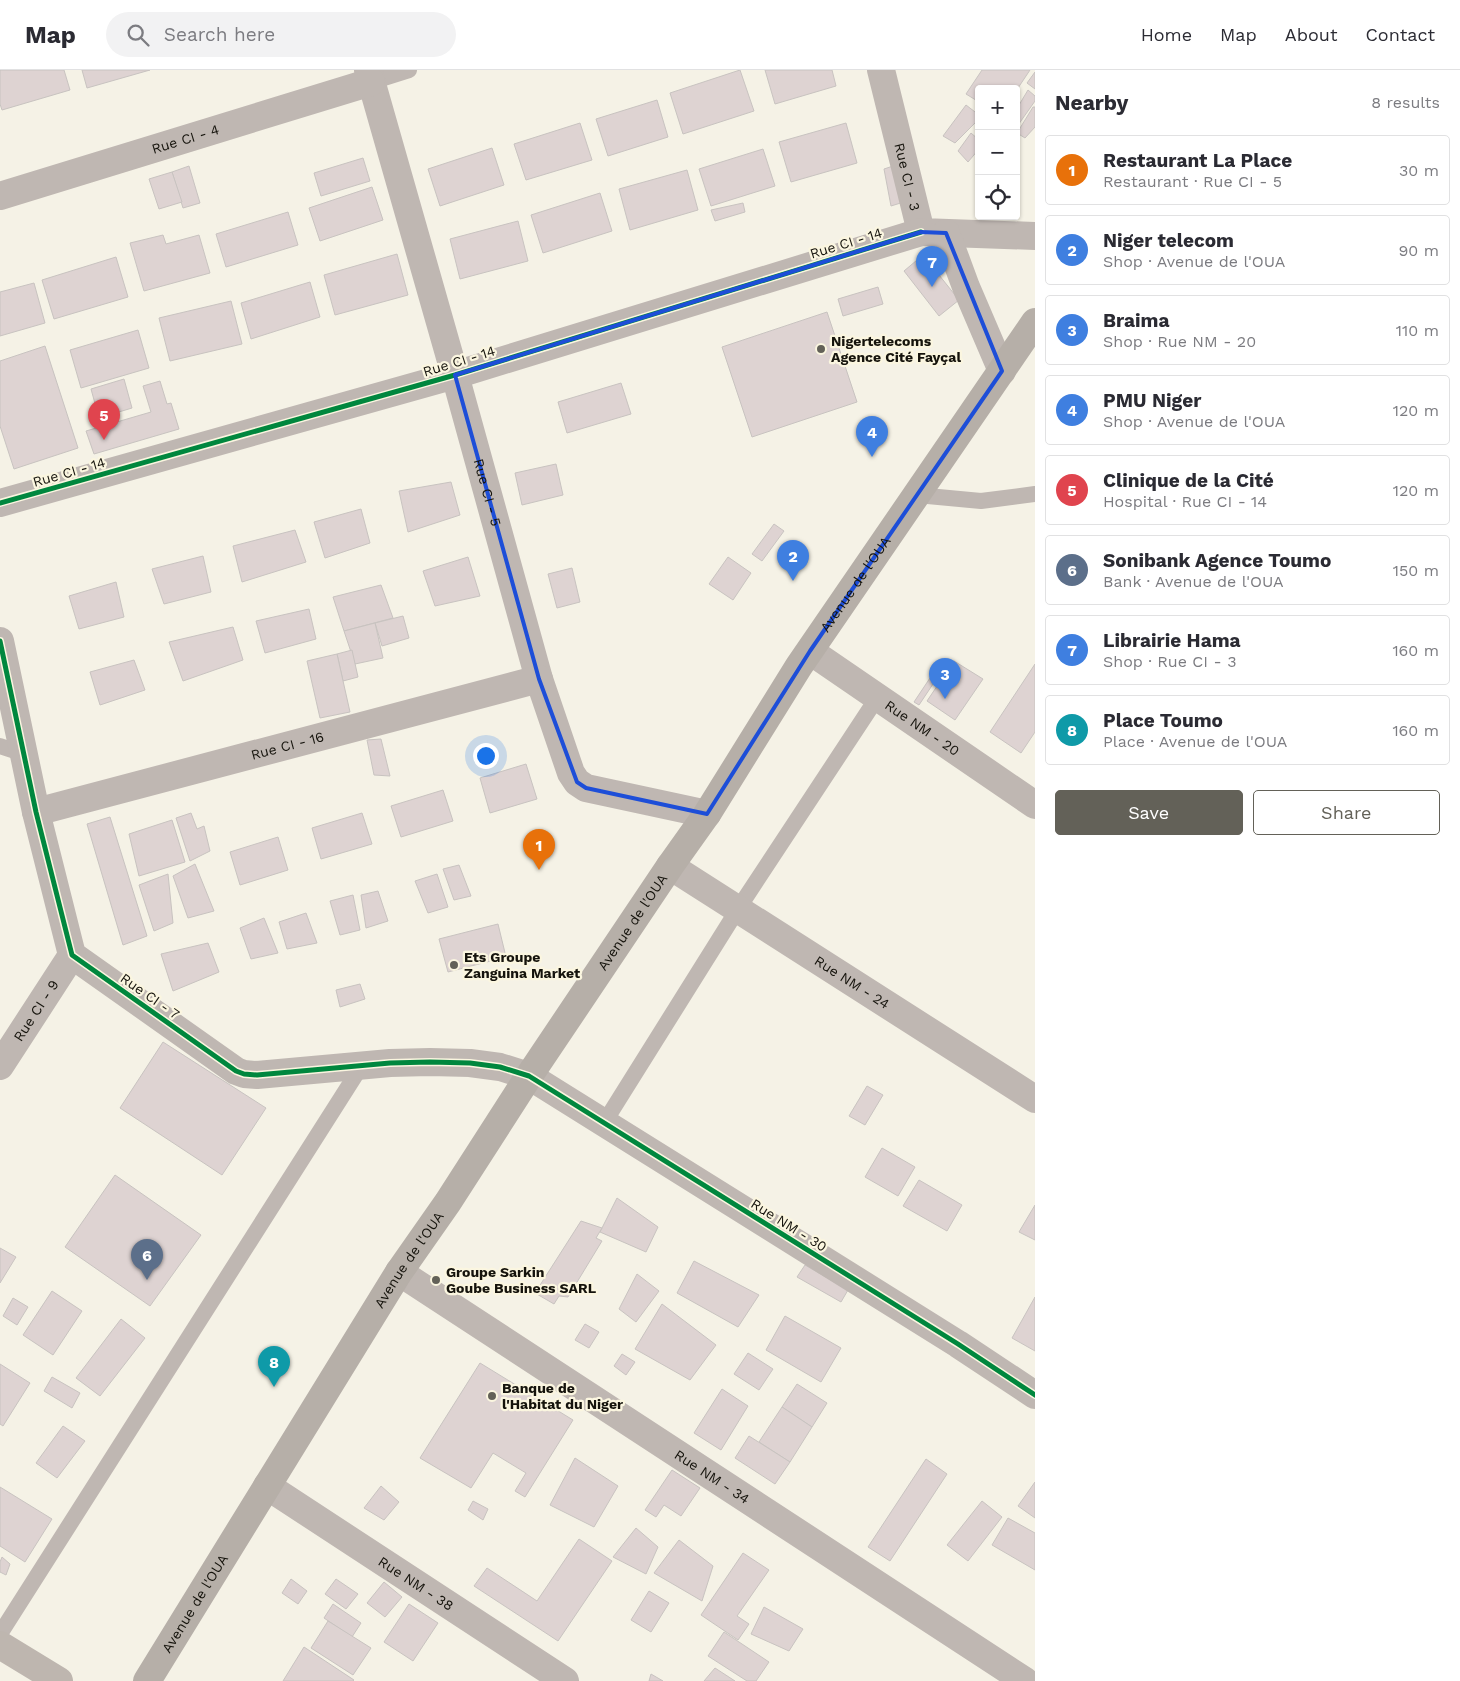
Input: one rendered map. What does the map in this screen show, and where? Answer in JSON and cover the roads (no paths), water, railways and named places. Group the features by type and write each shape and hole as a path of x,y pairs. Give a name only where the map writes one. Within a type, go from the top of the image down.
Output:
{"main road":[{"name":"Avenue de l'OUA","path":"147,1681 399,1272 448,1202 529,1076 706,814 799,666 1035,322"},
{"path":"0,1645 59,1681"}],"street":[{"name":"Rue CI - 3","path":"881,70 934,232 966,287 1002,371"},
{"name":"Rue CI - 4","path":"0,196 369,76"},
{"name":"Rue CI - 5","path":"369,76 455,375 539,679 570,773 577,782 586,788 706,814"},
{"path":"934,232 1032,232"},
{"name":"Rue CI - 14","path":"0,503 455,375 934,232"},
{"path":"0,641 12,750 36,812 72,955"},
{"name":"Rue NM - 20","path":"810,651 1035,805"},
{"name":"Rue CI - 16","path":"36,812 539,679"},
{"name":"Rue NM - 24","path":"670,866 1035,1099"},
{"name":"Rue CI - 7","path":"72,955 244,1074 256,1075 362,1065 430,1062 470,1063 500,1067 529,1076"},
{"name":"Rue CI - 9","path":"0,1066 72,955"},
{"name":"Rue NM - 30","path":"529,1076 958,1344 1035,1395"},
{"name":"Rue NM - 34","path":"399,1272 1025,1681"},
{"name":"Rue NM - 38","path":"266,1486 565,1681"}],"lane":[{"path":"369,76 409,70"},
{"path":"917,495 981,501 1035,494"},
{"path":"604,1122 738,909 878,698"},
{"path":"0,1634 362,1065"}],"place":[{"name":"Librairie Hama","path":"932,287"},
{"name":"Nigertelecoms Agence Cité Fayçal","path":"821,349"},
{"name":"Clinique de la Cité","path":"104,440"},
{"name":"PMU Niger","path":"872,457"},
{"name":"Niger telecom","path":"793,581"},
{"name":"Braima","path":"945,699"},
{"name":"Restaurant La Place","path":"539,870"},
{"name":"Ets Groupe Zanguina Market","path":"454,965"},
{"name":"Sonibank Agence Toumo","path":"147,1280"},
{"name":"Groupe Sarkin Goube Business SARL","path":"436,1280"},
{"name":"Place Toumo","path":"274,1387"},
{"name":"Banque de l'Habitat du Niger","path":"492,1396"}]}
